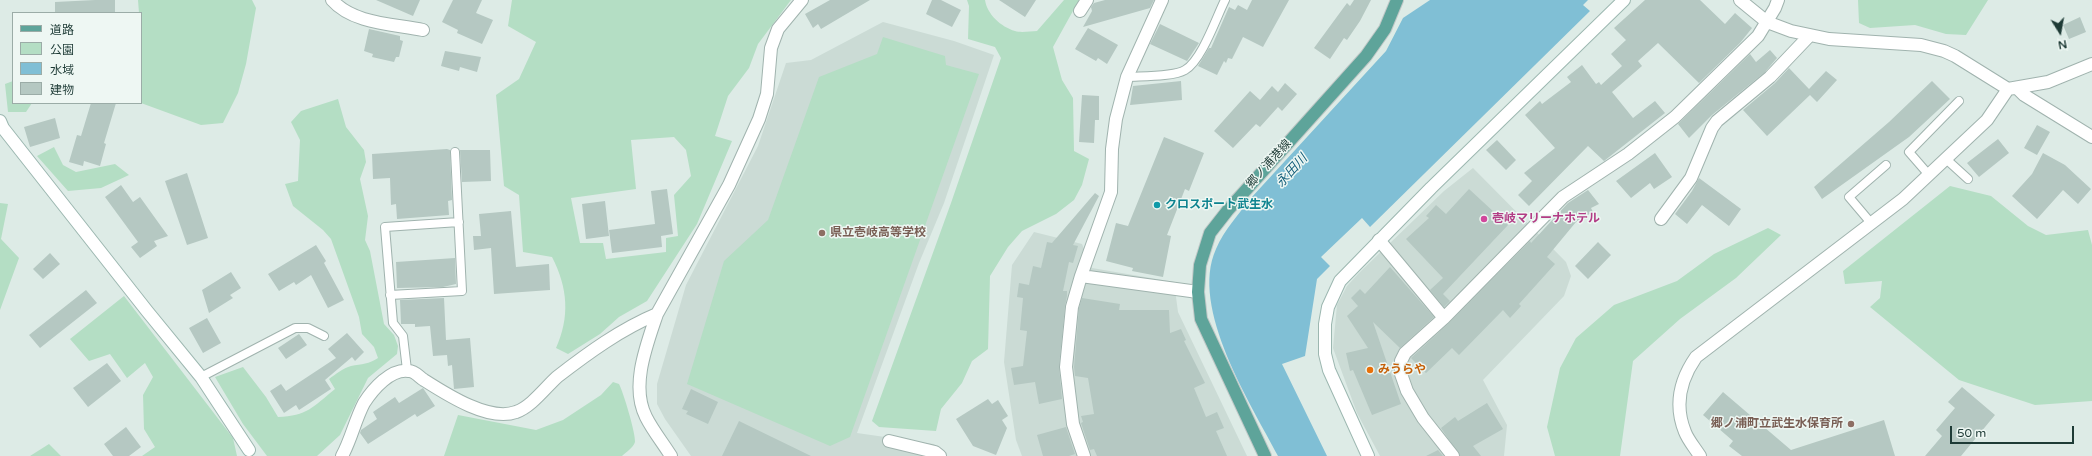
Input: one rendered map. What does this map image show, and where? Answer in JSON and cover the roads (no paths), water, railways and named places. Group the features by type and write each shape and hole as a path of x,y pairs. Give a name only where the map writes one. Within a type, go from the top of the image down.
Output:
{"main road":[{"name":"郷ノ浦港線","path":"1266,456 1201,320 1198,292 1200,265 1210,233 1228,210 1366,56 1385,29 1397,0"}],"street":[{"path":"332,0 346,11 363,19 422,30"},
{"path":"671,456 646,418 640,395 641,372 657,314 729,185 759,119 767,94 771,48 778,29 802,0"},
{"path":"1080,11 1087,0"},
{"path":"1084,456 1073,424 1066,367 1071,315 1081,276 1111,192 1112,149 1116,119 1127,77 1162,0"},
{"path":"1368,456 1329,370 1325,354 1325,324 1328,308 1340,281 1379,240 1624,0"},
{"path":"1740,0 1767,22 1810,35 1849,41 1909,44 1933,47 1956,56 2024,95 2092,138"},
{"path":"1453,456 1419,411 1407,391 1401,374 1401,361 1405,353 1444,318 1563,197 1628,154 1675,117 1758,36 1778,0"},
{"path":"1661,219 1691,178 1712,128 1717,121 1770,77 1810,35"},
{"path":"1700,456 1685,433 1680,417 1679,399 1684,375 1696,357 1903,199 1987,120 2012,89 2048,82 2092,64"},
{"path":"0,121 3,128 147,311 202,376 250,453"},
{"path":"1379,240 1444,318"},
{"path":"1081,276 1198,292"},
{"path":"342,456 364,403 382,382 396,372 407,370 413,372 458,401 507,415 518,412 590,352 637,322 657,314"},
{"path":"889,441 935,452 940,456"}],"lane":[{"path":"1127,77 1177,73 1185,70 1196,61 1224,0"},
{"path":"1929,175 1910,152 1959,101"},
{"path":"390,295 462,291 455,152"},
{"path":"1946,159 1968,179"},
{"path":"1871,223 1849,197 1886,165"},
{"path":"407,370 403,336 393,323 385,227 458,222"},
{"path":"202,376 295,328 308,328 324,336"}],"water":[{"name":"永田川","path":"1430,0 1588,0 1583,5 1590,11 1370,227 1362,218 1321,257 1330,266 1317,279 1305,356 1282,364 1327,456 1278,456 1239,383 1217,327 1210,299 1210,273 1216,249 1227,229 1251,198 1386,51 1403,18"}],"place":[{"name":"クロスポート武生水","path":"1157,205"},
{"name":"壱岐マリーナホテル","path":"1484,219"},
{"name":"県立壱岐高等学校","path":"822,233"},
{"name":"みうらや","path":"1370,370"},
{"name":"郷ノ浦町立武生水保育所","path":"1851,424"}]}
